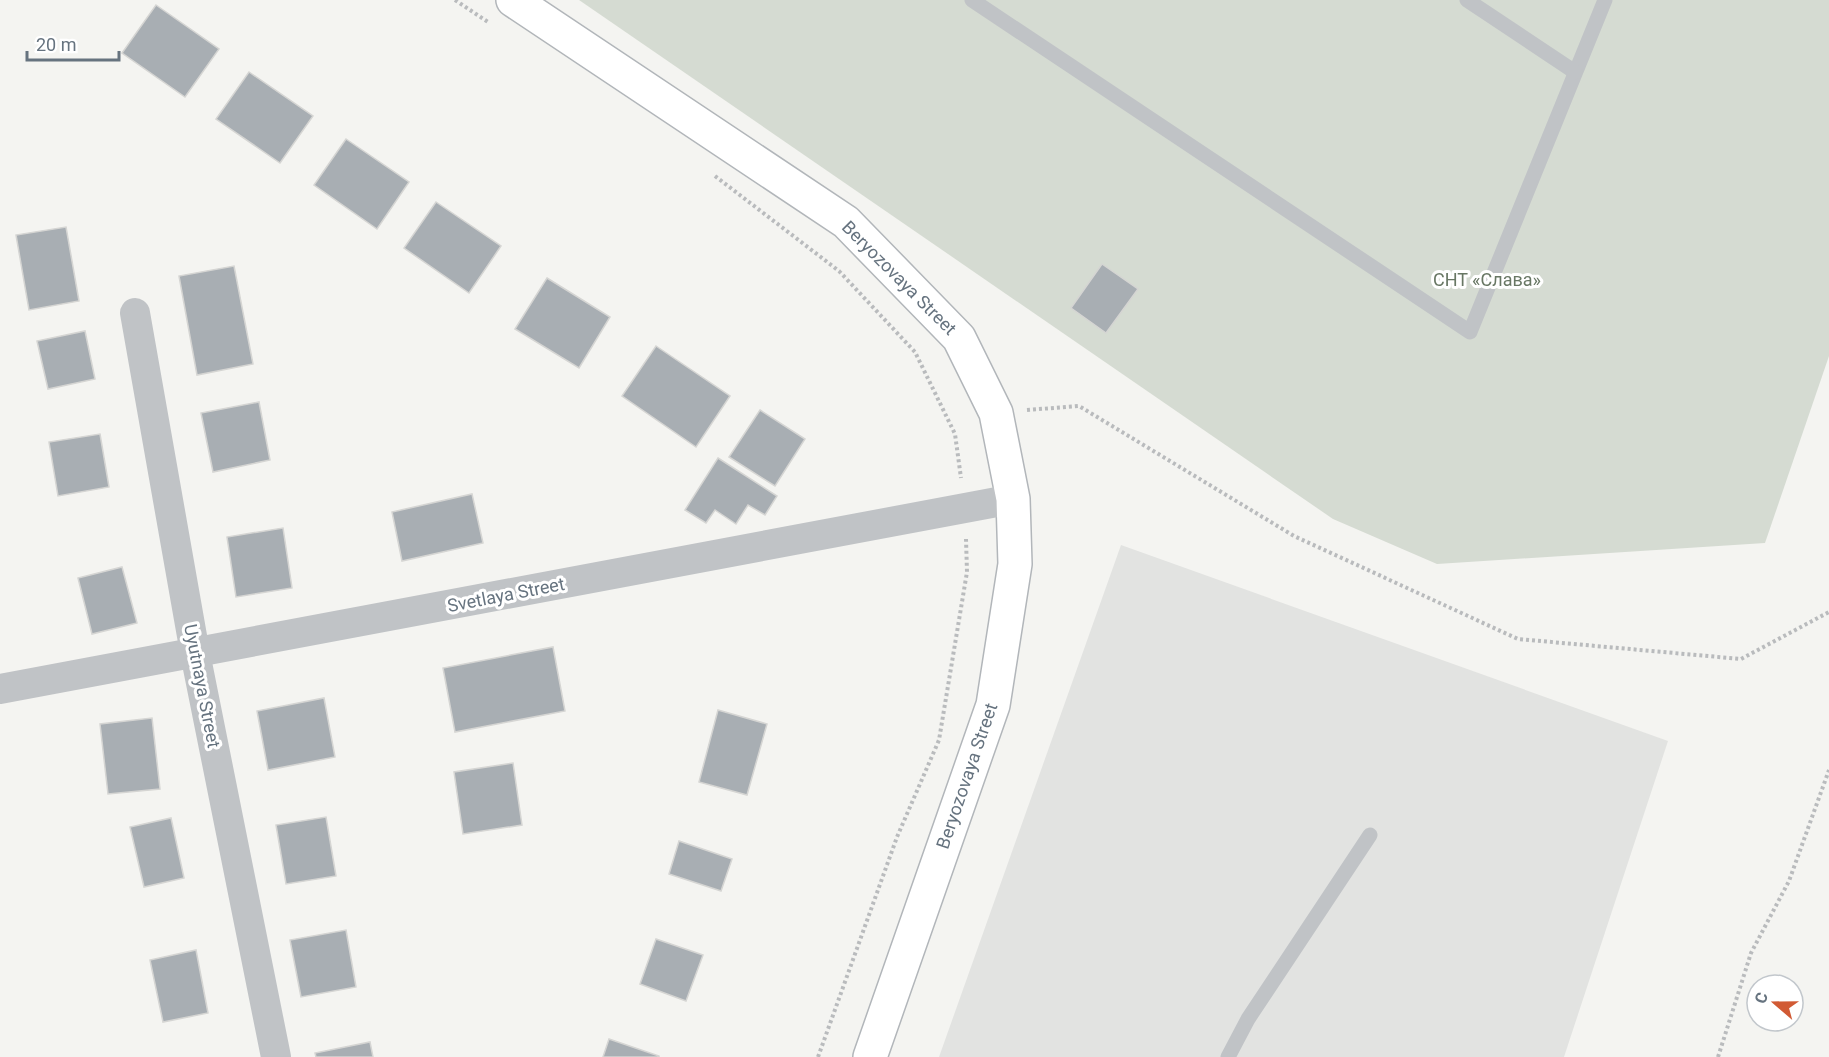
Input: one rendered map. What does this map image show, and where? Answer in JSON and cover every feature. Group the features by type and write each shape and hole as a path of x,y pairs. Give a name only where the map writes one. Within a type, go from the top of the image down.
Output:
{"main road":[{"name":"Beryozovaya Street","path":"513,0 846,222 959,338 996,413 1013,499 1015,564 993,705 870,1057"}],"street":[{"name":"Uyutnaya Street","path":"135,313 195,653 276,1057"},
{"name":"Svetlaya Street","path":"0,689 1013,499"}],"lane":[{"path":"972,0 1470,332 1605,0"},
{"path":"1467,0 1575,72"},
{"path":"1228,1057 1248,1019 1370,835"}],"path":[{"path":"455,0 494,27"},
{"path":"711,174 839,271 915,352 955,434 966,508 967,572 939,740 897,837 818,1057"},
{"path":"996,413 1079,406 1294,536 1518,639 1741,660 1829,612"},
{"path":"1718,1057 1751,953 1789,881 1829,770"}],"shaded area":[{"path":"1121,545 1668,741 1564,1057 939,1057"}],"green space":[{"name":"СНТ «Слава»","path":"579,0 1829,0 1829,356 1765,543 1437,564 1333,519"}],"building":[{"path":"156,5 219,49 185,97 122,53"},
{"path":"249,72 313,116 280,163 216,119"},
{"path":"346,139 409,182 377,229 314,185"},
{"path":"436,202 501,246 469,293 404,248"},
{"path":"66,227 79,301 29,310 16,235"},
{"path":"1102,264 1138,289 1106,333 1071,308"},
{"path":"234,266 253,364 197,375 179,276"},
{"path":"547,278 610,317 579,368 515,329"},
{"path":"85,331 95,379 48,389 37,341"},
{"path":"656,346 730,396 696,447 622,396"},
{"path":"259,402 270,460 213,472 201,413"},
{"path":"760,410 805,439 775,486 729,457"},
{"path":"100,434 109,487 58,496 49,442"},
{"path":"718,458 777,496 765,515 748,505 736,524 715,510 706,523 685,510"},
{"path":"472,494 483,543 402,561 392,512"},
{"path":"283,528 292,588 236,597 227,537"},
{"path":"122,567 137,623 92,634 78,578"},
{"path":"553,647 565,711 455,732 443,668"},
{"path":"324,698 335,757 268,770 257,711"},
{"path":"718,710 767,724 747,795 699,782"},
{"path":"152,718 160,789 108,794 100,724"},
{"path":"513,763 522,825 463,834 454,772"},
{"path":"326,817 336,876 286,884 276,825"},
{"path":"171,818 184,878 144,887 130,827"},
{"path":"679,841 732,859 721,891 669,874"},
{"path":"346,930 356,987 301,997 290,940"},
{"path":"656,939 703,955 686,1001 640,984"},
{"path":"196,950 208,1013 163,1022 150,960"},
{"path":"609,1039 659,1056 659,1057 603,1057"},
{"path":"370,1042 373,1057 316,1057 315,1053"}]}
